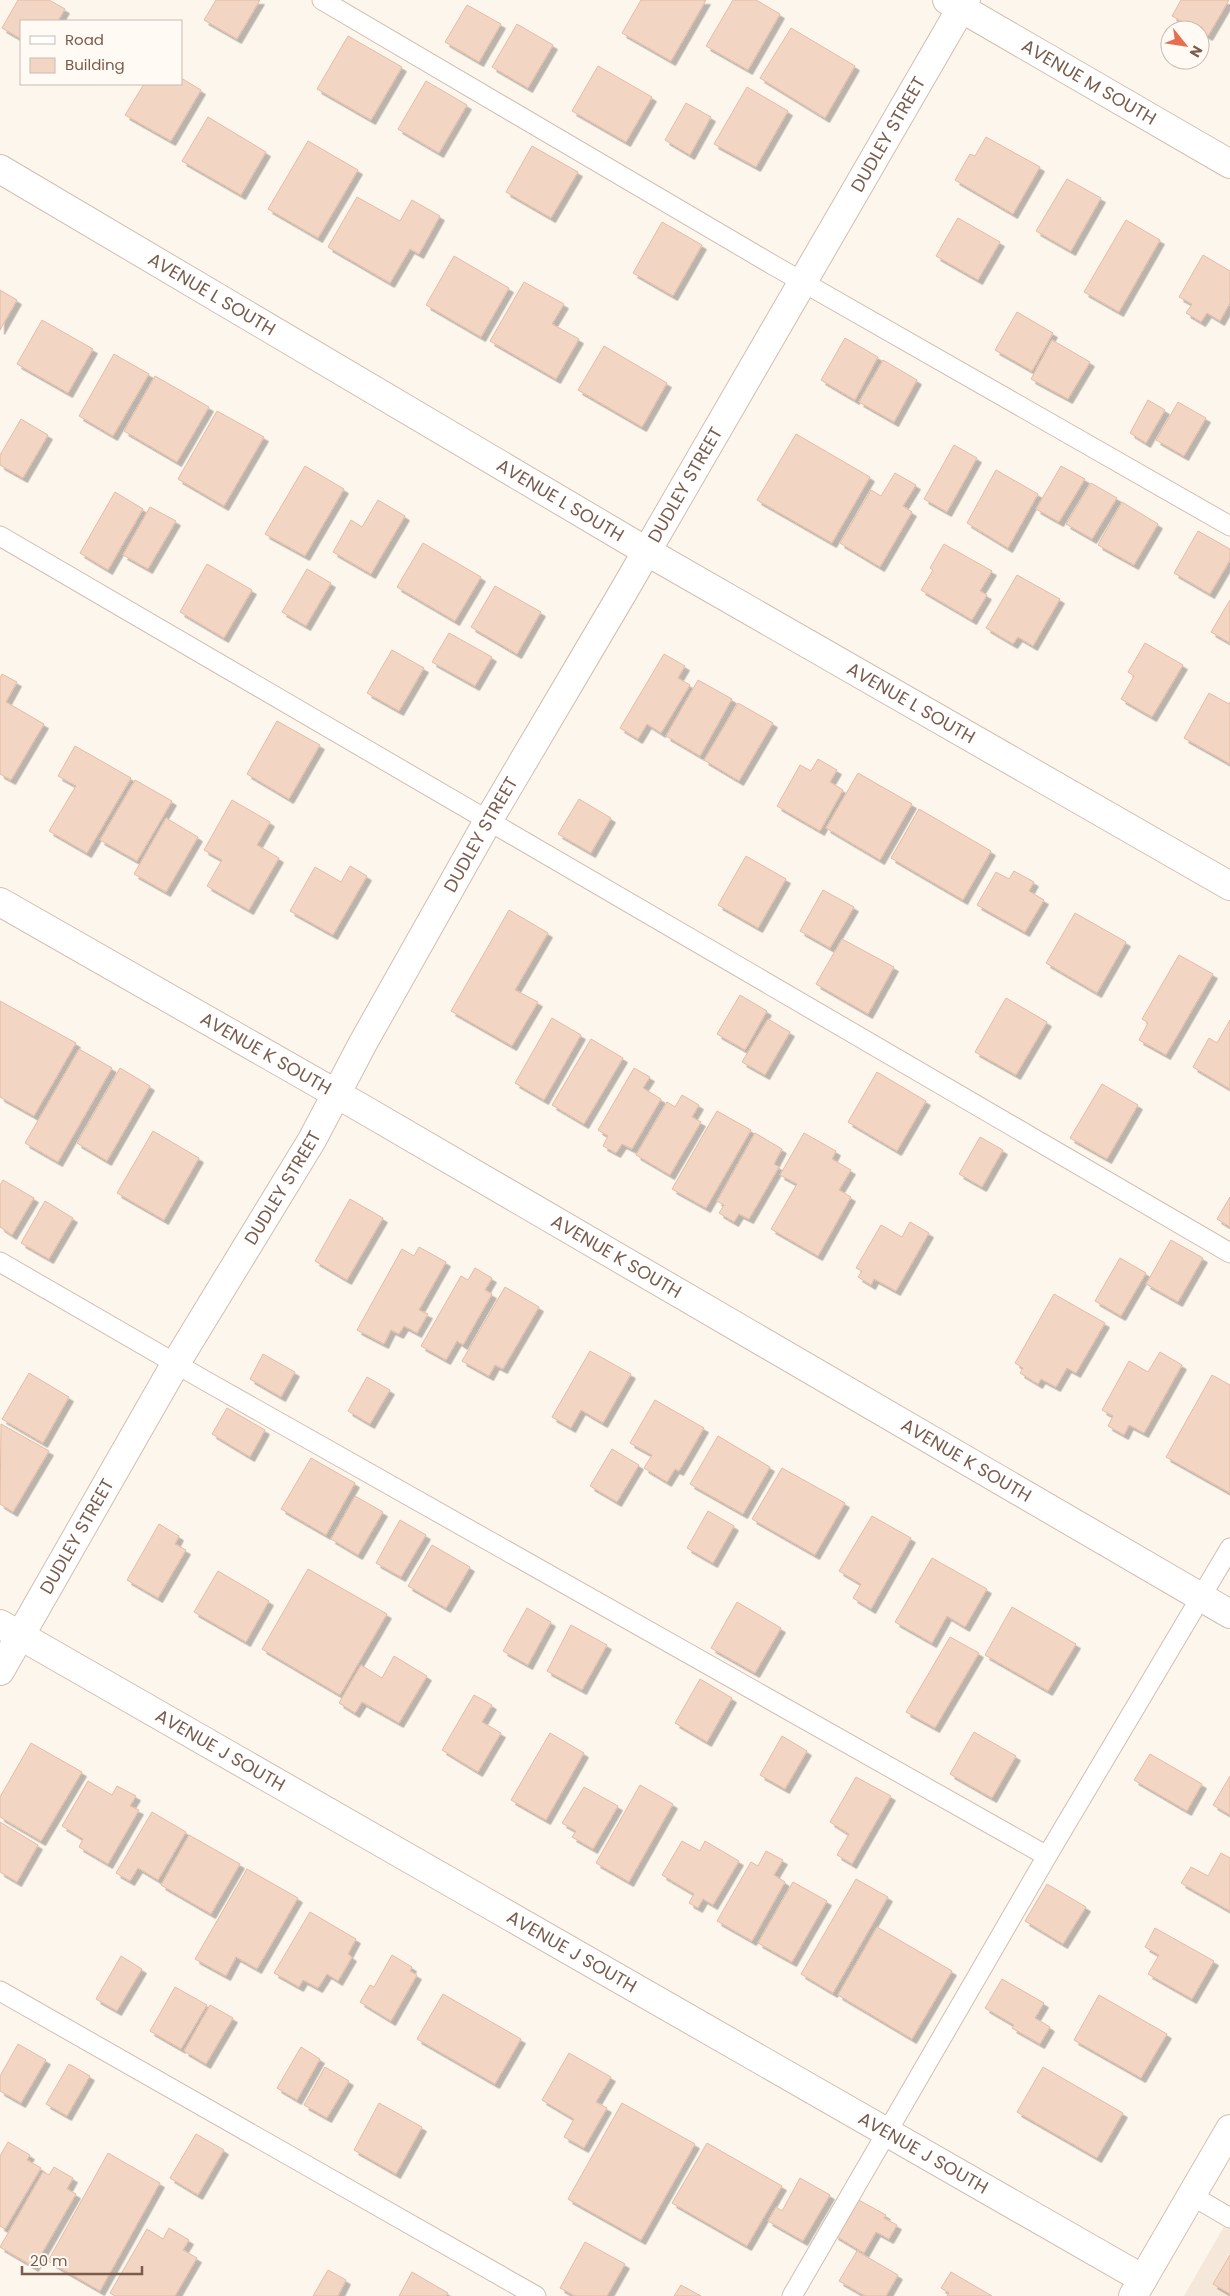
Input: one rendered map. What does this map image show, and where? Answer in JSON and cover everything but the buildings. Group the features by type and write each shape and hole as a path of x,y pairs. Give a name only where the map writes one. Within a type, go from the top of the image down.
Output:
{"street":[{"name":"DUDLEY STREET","path":"0,1670 10,1630 312,1140 335,1093 488,821 802,282 958,3"},
{"name":"AVENUE M SOUTH","path":"958,3 1230,164"},
{"name":"AVENUE L SOUTH","path":"0,169 646,551 1230,886"},
{"name":"AVENUE K SOUTH","path":"0,902 335,1093 1230,1614"},
{"name":"AVENUE J SOUTH","path":"10,1630 886,2131 1138,2287"},
{"path":"1138,2287 1230,2129"}],"lane":[{"path":"322,0 802,282 1230,526"},
{"path":"0,536 1230,1252"},
{"path":"0,1262 1047,1856"},
{"path":"792,2296 1047,1856 1230,1548"},
{"path":"0,1992 536,2296"},
{"path":"1191,2195 1230,2218"}],"shaded area":[{"path":"1230,2216 1230,2296 1184,2296"}]}
